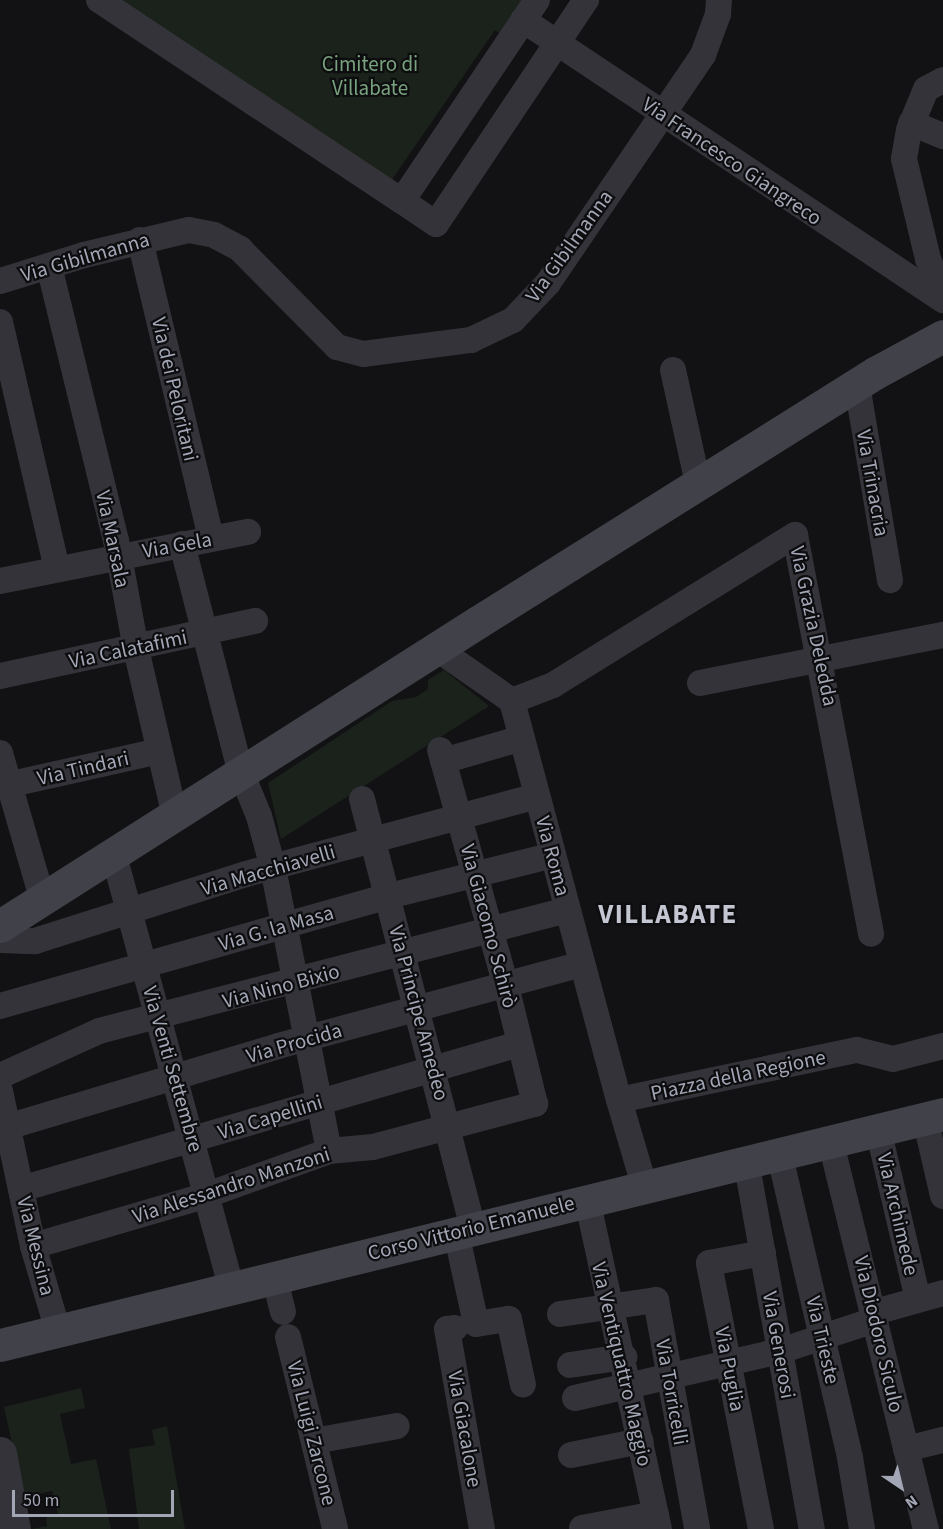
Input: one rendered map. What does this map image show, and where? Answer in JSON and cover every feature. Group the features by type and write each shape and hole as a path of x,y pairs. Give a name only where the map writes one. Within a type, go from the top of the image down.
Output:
{"main road":[{"path":"0,926 240,770 856,385 943,336"},
{"name":"Corso Vittorio Emanuele","path":"0,1345 830,1139 934,1116"}],"street":[{"path":"99,0 436,224 586,0"},
{"name":"Via Gibilmanna","path":"0,281 140,240 189,231 214,235 240,249 337,347 354,352 416,350 471,340 513,320 548,283 660,114 703,55 718,14 719,0"},
{"path":"402,201 530,10"},
{"name":"Via Francesco Giangreco","path":"530,10 557,44 943,300"},
{"path":"943,80 926,89 911,123 904,159 936,255 943,294"},
{"path":"911,123 943,136"},
{"name":"Via dei Peloritani","path":"140,240 211,539"},
{"name":"Via Marsala","path":"49,266 118,556 136,649 174,812"},
{"path":"0,322 57,569"},
{"path":"673,370 698,484"},
{"name":"Via Trinacria","path":"856,385 890,580"},
{"name":"Via Gela","path":"0,581 248,532"},
{"name":"Via Grazia Deledda","path":"512,701 553,685 795,535 821,658 872,934"},
{"path":"182,544 240,770 259,816 273,868 329,1151"},
{"name":"Via Calatafimi","path":"0,676 136,649 255,621"},
{"path":"700,684 943,635"},
{"path":"436,648 512,701"},
{"name":"Via Roma","path":"512,701 620,1100"},
{"name":"Via Giacomo Schirò","path":"522,738 441,755 506,986 535,1104"},
{"name":"Via Tindari","path":"7,785 159,751"},
{"path":"0,753 7,785 42,898"},
{"name":"Via Macchiavelli","path":"0,940 35,940 273,868 537,796"},
{"name":"Via Principe Amedeo","path":"362,799 434,1067 447,1125 464,1230 462,1326"},
{"name":"Via Venti Settembre","path":"113,852 193,1140 231,1287"},
{"name":"Via G. la Masa","path":"0,1006 388,896 553,855"},
{"name":"Via Nino Bixio","path":"0,1076 99,1031 296,983 567,910"},
{"name":"Via Procida","path":"7,1127 306,1039 582,964"},
{"name":"Via Capellini","path":"21,1189 519,1044"},
{"name":"Piazza della Regione","path":"644,1185 620,1100 857,1050 893,1059 943,1046"},
{"name":"Via Messina","path":"0,1091 33,1246 58,1331"},
{"name":"Via Alessandro Manzoni","path":"33,1246 207,1195 329,1151 373,1147 447,1125 535,1104"},
{"path":"934,1116 943,1196"},
{"name":"Via Archimede","path":"878,1129 918,1299"},
{"name":"Via Diodoro Siculo","path":"830,1139 926,1529"},
{"name":"Via Trieste","path":"779,1152 822,1336 862,1529"},
{"name":"Via Generosi","path":"746,1160 812,1529"},
{"name":"Via Ventiquattro Maggio","path":"587,1199 631,1387 658,1521"},
{"name":"Via Puglia","path":"761,1529 709,1263 763,1253"},
{"path":"274,1276 282,1312"},
{"path":"575,1398 780,1351 918,1299 943,1293"},
{"name":"Via Torricelli","path":"611,1308 656,1300 697,1529"},
{"path":"560,1314 611,1308"},
{"path":"462,1326 508,1319 523,1385"},
{"name":"Via Giacalone","path":"462,1326 482,1529"},
{"name":"Via Luigi Zarcone","path":"288,1337 335,1529"},
{"path":"570,1365 624,1357"},
{"path":"314,1441 397,1426"},
{"path":"906,1449 943,1440"},
{"path":"571,1455 641,1441"},
{"path":"0,1453 14,1529"},
{"path":"582,1528 658,1521"}],"green space":[{"name":"Cimitero di Villabate","path":"116,0 531,0 505,37 495,30 391,181"},
{"path":"444,670 489,706 281,839 268,783 392,701 416,697 428,689 428,680"},
{"path":"81,1388 85,1408 60,1414 71,1464 96,1459 111,1529 31,1529 47,1526 46,1518 58,1514 52,1491 24,1497 4,1407"},
{"path":"167,1426 185,1529 139,1529 129,1449 155,1445 152,1430"}],"district":[{"name":"VILLABATE","path":"668,915"}]}
